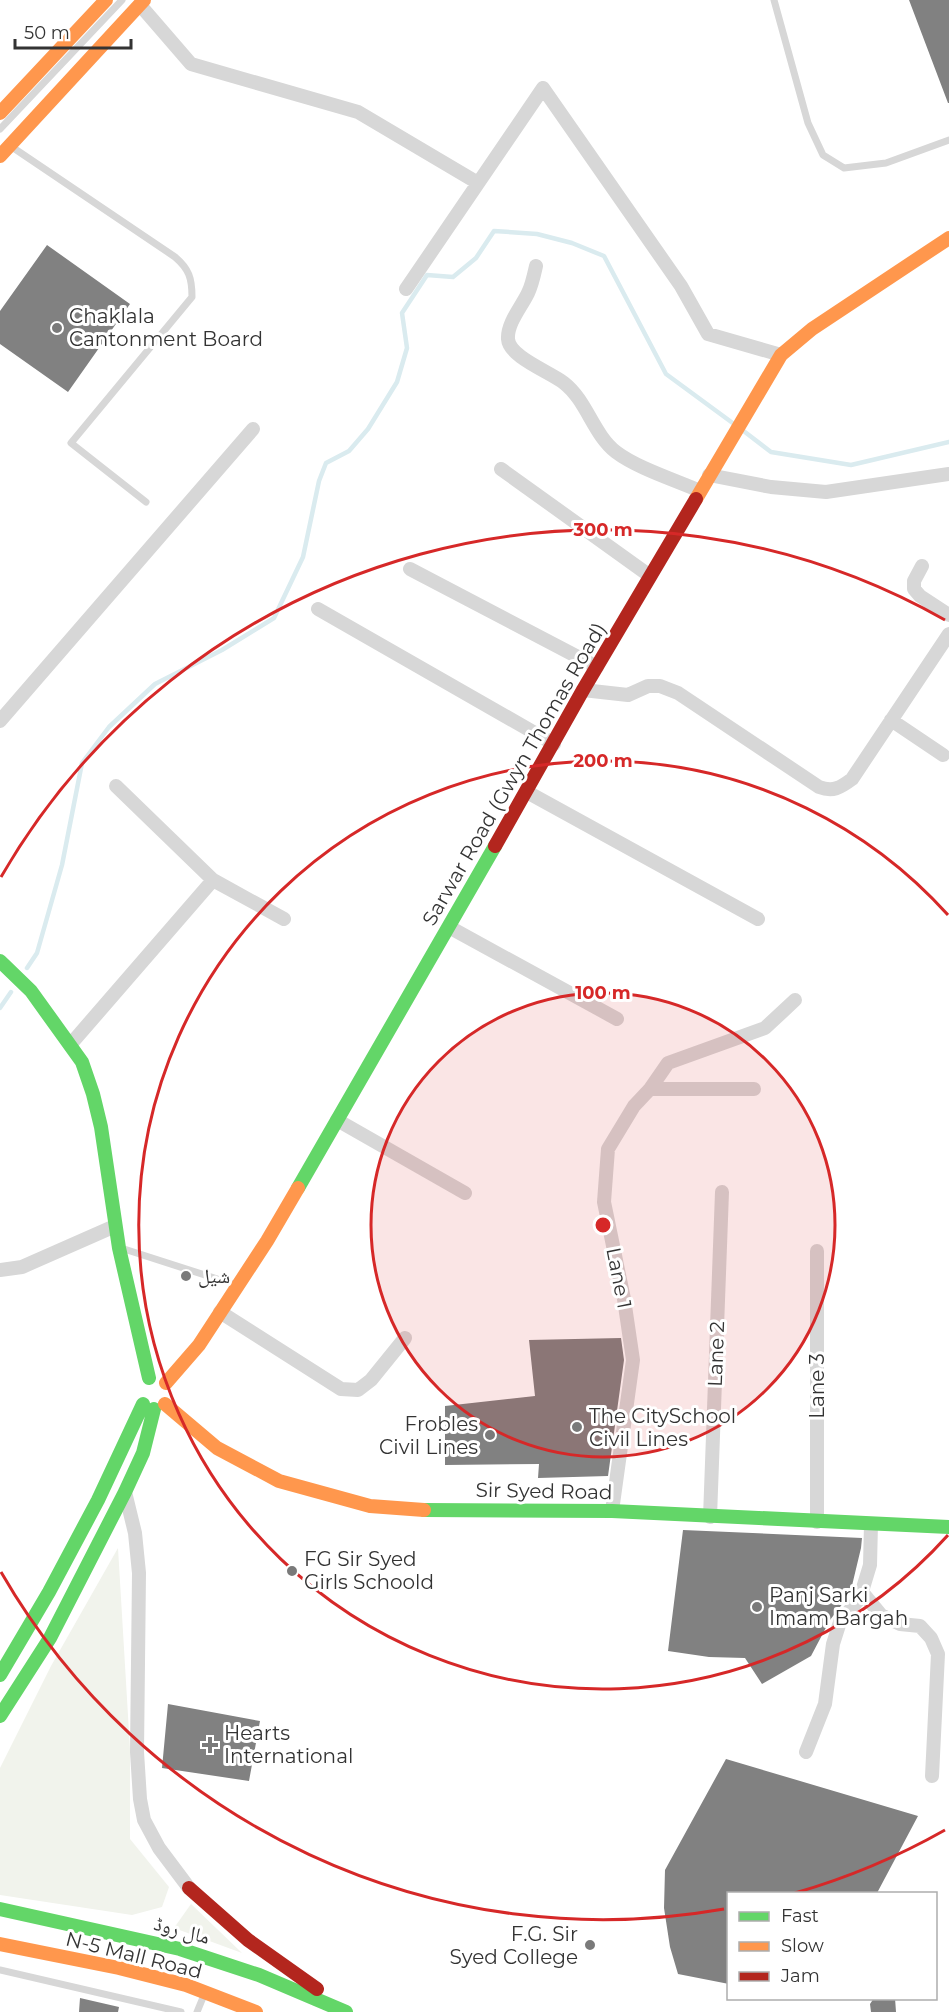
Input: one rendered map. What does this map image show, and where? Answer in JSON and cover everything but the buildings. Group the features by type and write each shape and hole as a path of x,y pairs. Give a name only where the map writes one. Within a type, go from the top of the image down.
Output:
{"main road":[{"path":"0,113 106,0"},
{"path":"5,151 142,2"},
{"name":"Sarwar Road (Gwyn Thomas Road)","path":"166,1383 198,1345 239,1286 527,792 583,690 781,355 812,329 949,238"},
{"path":"0,961 30,991 82,1062 93,1094 101,1126 119,1248 149,1396 143,1453 125,1492 50,1638 0,1716"},
{"path":"0,1675 49,1592 149,1396 161,1379 166,1383 170,1394 149,1396"},
{"name":"Sir Syed Road","path":"149,1396 217,1448 279,1481 370,1506 424,1510 612,1511 949,1527"},
{"path":"189,1888 248,1940 348,2012"},
{"name":"مال روڈ","path":"0,1909 144,1940 205,1956 348,2012"},
{"name":"N-5 Mall Road","path":"0,1944 119,1968 186,1985 256,2012"}],"street":[{"path":"142,2 191,64 358,112 478,183"},
{"path":"406,289 543,88 681,286 708,334 781,355"},
{"path":"536,266 529,291 510,328 508,340 514,352 562,381 577,394 596,427 615,451 627,459 700,491"},
{"path":"0,721 253,429"},
{"path":"501,469 650,576"},
{"path":"709,475 771,486 826,492 949,474"},
{"path":"922,566 914,581 914,589 920,596 949,615"},
{"path":"410,569 597,668"},
{"path":"318,609 554,744"},
{"path":"583,690 628,695 648,687 660,686 678,693 819,787 829,791 839,788 852,779 949,634"},
{"path":"891,720 943,755"},
{"path":"116,786 213,880 284,919"},
{"path":"527,792 758,919"},
{"path":"70,1045 213,880"},
{"path":"449,927 617,1019"},
{"name":"Lane 1","path":"612,1511 633,1360 624,1299 604,1202 608,1149 634,1106 650,1089 668,1063 765,1028 795,1000"},
{"path":"650,1089 754,1089"},
{"path":"337,1120 465,1193"},
{"name":"Lane 2","path":"710,1517 722,1192"},
{"path":"0,1270 22,1267 115,1226"},
{"name":"Lane 3","path":"817,1251 817,1522"},
{"path":"220,1312 340,1389 358,1390 371,1380 405,1338"},
{"path":"125,1492 135,1533 139,1573 133,1752 140,1798 144,1820 159,1848 189,1888"},
{"path":"806,1752 825,1704 833,1644 840,1622 860,1598 870,1565 872,1524"},
{"path":"862,1592 881,1615 900,1624 920,1626 931,1638 938,1654 932,1776"}],"lane":[{"path":"0,129 122,0"},
{"path":"774,0 808,123 823,155 844,168 886,163 949,140"},
{"path":"5,151 175,257 186,267 192,284 192,297 71,442 146,502"},
{"path":"119,1248 239,1286"},
{"path":"0,1970 181,2012"},
{"path":"197,2012 205,1993"}],"shaded area":[{"path":"118,1548 130,1749 130,1839 169,1887 162,1907 132,1915 0,1895 0,1768 51,1666"},
{"path":"191,1904 242,1953 174,1928"}],"waterway":[{"path":"27,968 37,953 62,865 82,763 109,727 155,684 222,650 274,618 303,557 319,481 326,463 349,451 368,429 397,382 407,348 402,313 427,275 453,277 476,258 494,231 537,234 572,243 604,256 666,374 734,424"},
{"path":"741,429 771,452 851,465 949,442"},
{"path":"0,1008 11,992"}],"traffic: fast":[{"path":"298,1188 495,846"},
{"path":"0,961 31,991 82,1062 101,1127 119,1248 149,1378"},
{"path":"0,1675 49,1592 98,1500 143,1404"},
{"path":"0,1716 50,1638 125,1492 143,1453 154,1409"},
{"path":"424,1510 612,1511 949,1527"},
{"path":"0,1909 180,1949 259,1975 346,2012"}],"traffic: slow":[{"path":"0,113 106,0"},
{"path":"0,156 144,0"},
{"path":"696,499 781,355 812,329 949,238"},
{"path":"166,1383 199,1345 267,1241 298,1188"},
{"path":"165,1404 217,1448 279,1481 370,1506 424,1510"},
{"path":"0,1944 119,1968 186,1985 256,2012"}],"traffic: jam":[{"path":"495,846 583,690 696,499"},
{"path":"189,1888 248,1940 317,1989"}],"place":[{"name":"Chaklala Cantonment Board","path":"57,328"},
{"name":"شیل","path":"186,1276"},
{"name":"The CitySchool Civil Lines","path":"577,1427"},
{"name":"Frobles Civil Lines","path":"490,1435"},
{"name":"FG Sir Syed Girls Schoold","path":"292,1571"},
{"name":"Panj Sarki Imam Bargah","path":"757,1607"},
{"name":"Hearts International","path":"210,1745"},
{"name":"F.G. Sir Syed College","path":"590,1945"}]}
